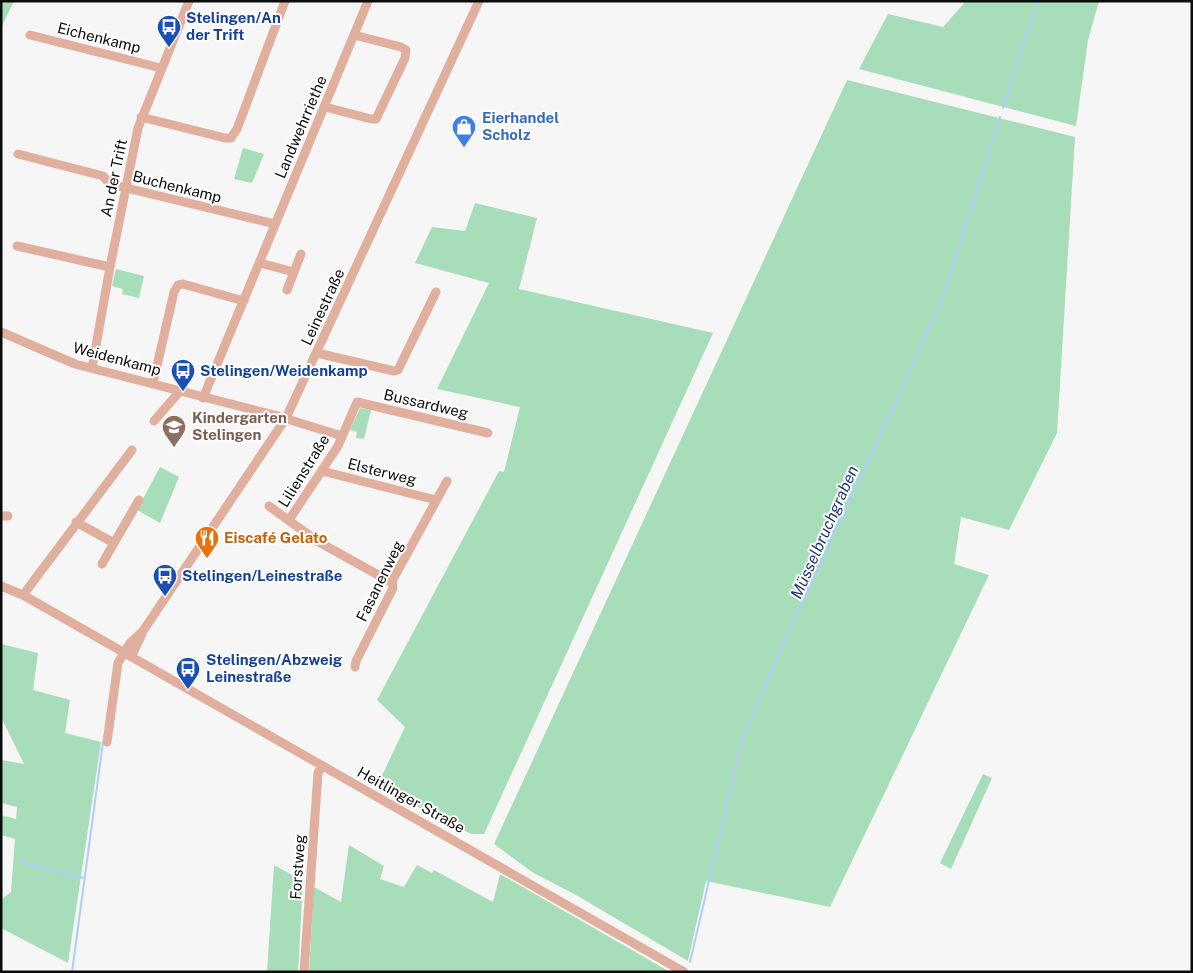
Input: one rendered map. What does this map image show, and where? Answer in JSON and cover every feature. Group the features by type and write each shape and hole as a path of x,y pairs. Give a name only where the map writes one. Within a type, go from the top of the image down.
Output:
{"street":[{"name":"An der Trift","path":"92,368 141,117 189,1"},
{"path":"141,117 231,138 237,129 285,1"},
{"name":"Landwehrriethe","path":"204,398 368,1"},
{"name":"Leinestraße","path":"107,742 118,663 127,655 130,643 142,631 286,418 479,1"},
{"name":"Eichenkamp","path":"30,35 161,68"},
{"path":"325,107 374,120 405,58 404,48 354,35"},
{"name":"Buchenkamp","path":"18,154 103,176 109,183 126,188 275,224"},
{"path":"17,246 110,268"},
{"path":"287,290 301,254"},
{"path":"260,263 294,272"},
{"path":"153,383 174,292 178,286 183,284 244,301"},
{"path":"317,353 394,371 398,370 436,292"},
{"name":"Weidenkamp","path":"1,332 75,364 286,418"},
{"path":"154,421 180,391"},
{"name":"Lilienstraße","path":"289,520 322,471 342,436 357,402"},
{"name":"Bussardweg","path":"357,402 488,433"},
{"name":"Lilienstraße","path":"286,418 342,436"},
{"path":"23,595 132,450"},
{"name":"Elsterweg","path":"322,471 436,500"},
{"name":"Fasanenweg","path":"355,667 356,661 393,588 392,581 447,481"},
{"path":"102,564 139,500"},
{"path":"270,506 317,541 392,581"},
{"path":"76,522 114,543"},
{"name":"Heitlinger Straße","path":"1,586 23,595 684,972"},
{"name":"Forstweg","path":"304,972 318,773 322,766"}],"green space":[{"path":"1,1 14,1 1,28"},
{"path":"966,1 1099,1 1088,40 1076,126 859,69 888,14 943,27"},
{"path":"847,80 1075,137 1057,433 1009,530 961,517 954,564 989,575 830,907 706,881 688,961 576,895 532,872 494,844"},
{"path":"243,148 264,154 252,183 234,179"},
{"path":"475,203 537,218 519,289 713,333 484,834 471,834 377,786 405,727 377,700 499,471 504,472 520,407 437,389 489,283 415,263 432,227 465,231"},
{"path":"116,269 144,276 139,298 122,294 123,289 112,286"},
{"path":"360,408 371,410 364,439 356,438 357,432 350,430"},
{"path":"160,467 179,477 160,523 137,510"},
{"path":"1,644 38,653 33,690 70,700 65,733 101,742 68,963 1,928 1,900 11,892 15,839 1,835 1,815 16,819 17,807 1,803 1,760 24,764 1,717"},
{"path":"983,774 992,778 951,869 940,863"},
{"path":"349,845 384,866 380,879 404,887 417,865 432,873 434,870 493,902 500,874 670,972 309,972 314,887 341,902"},
{"path":"274,865 303,881 298,972 267,972"}],"waterway":[{"name":"Müsselbruchgraben","path":"1003,108 1037,1"},
{"name":"Müsselbruchgraben","path":"690,962 742,740 787,635 902,389 943,296 1000,117"},
{"path":"72,972 103,742"},
{"path":"21,862 84,878"}],"place":[{"name":"Stelingen/An der Trift","path":"169,48"},
{"name":"Eierhandel Scholz","path":"464,148"},
{"name":"Stelingen/Weidenkamp","path":"183,392"},
{"name":"Kindergarten Stelingen","path":"174,448"},
{"name":"Eiscafé Gelato","path":"207,559"},
{"name":"Stelingen/Leinestraße","path":"165,597"},
{"name":"Stelingen/Abzweig Leinestraße","path":"188,690"}]}
